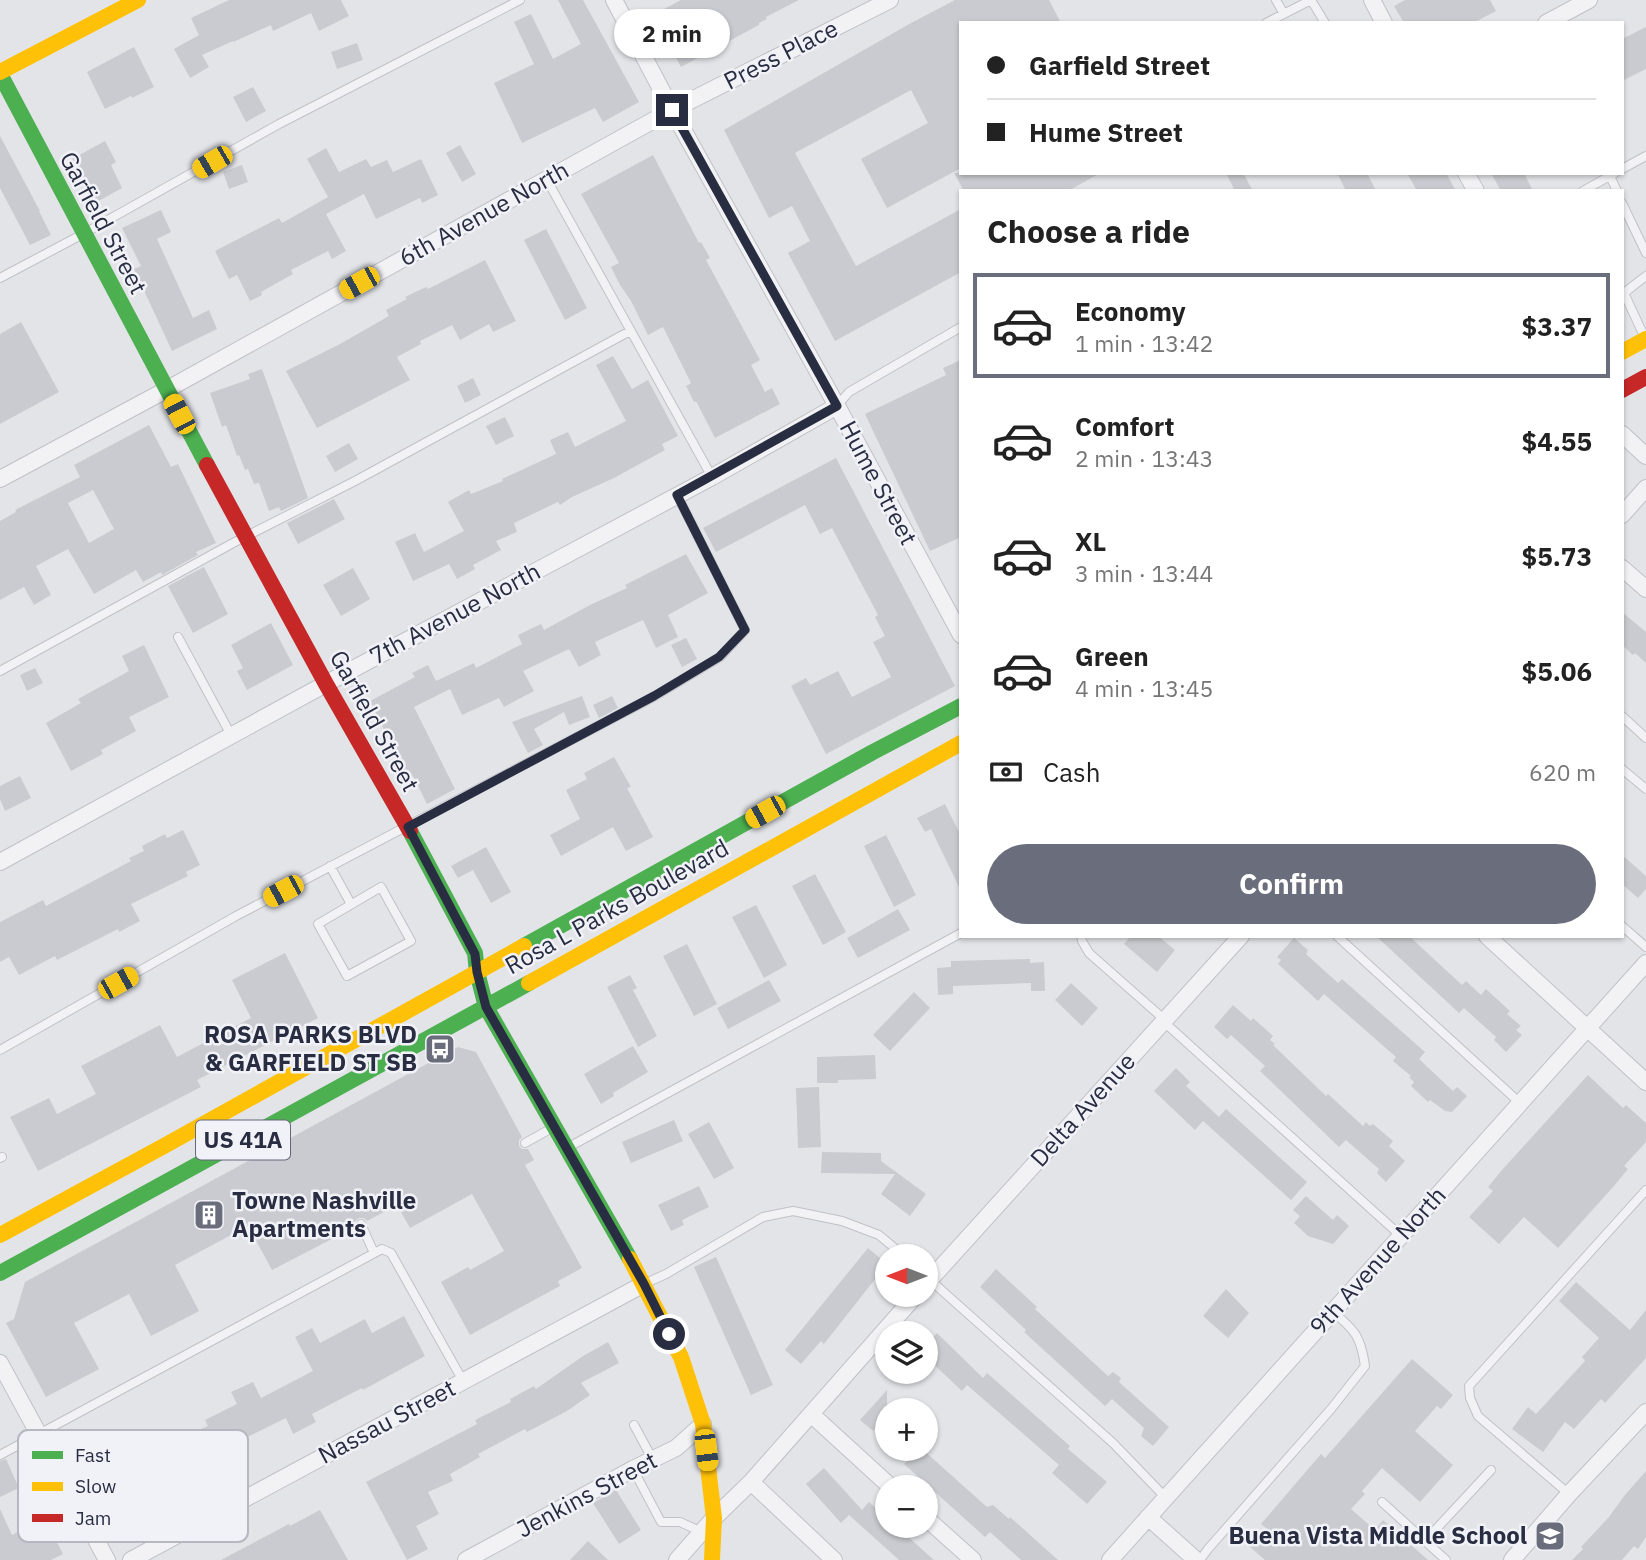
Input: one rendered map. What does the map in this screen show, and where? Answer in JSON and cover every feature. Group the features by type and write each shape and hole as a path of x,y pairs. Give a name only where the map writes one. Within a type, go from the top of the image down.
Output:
{"main road":[{"path":"0,73 138,0"},
{"name":"Garfield Street","path":"0,73 245,537 408,827 475,954 486,1007 644,1284 681,1357 703,1424 714,1518 712,1560"},
{"path":"1624,351 1646,339"},
{"path":"1624,389 1646,377"},
{"name":"Rosa L Parks Boulevard","path":"0,1235 959,707"},
{"name":"Rosa L Parks Boulevard","path":"0,1273 959,744"}],"street":[{"name":"Hume Street","path":"614,0 959,631"},
{"name":"Press Place","path":"672,110 890,0"},
{"path":"1372,0 1383,21"},
{"path":"1550,21 1590,0"},
{"name":"6th Avenue North","path":"0,478 166,390 672,110"},
{"name":"7th Avenue North","path":"0,862 712,477 837,406"},
{"path":"1624,437 1646,456"},
{"path":"1624,513 1646,488"},
{"path":"1624,570 1646,589"},
{"name":"Delta Avenue","path":"938,1268 1239,938"},
{"path":"1489,938 1646,1082"},
{"name":"9th Avenue North","path":"1110,1560 1646,963"},
{"name":"Nassau Street","path":"248,1497 644,1284"},
{"path":"677,1560 751,1482 905,1307"},
{"path":"0,1363 36,1430"},
{"path":"1512,1560 1646,1412"},
{"path":"811,1414 878,1475"},
{"name":"Jenkins Street","path":"466,1560 677,1448 703,1424"},
{"path":"751,1482 834,1560"},
{"path":"1149,1517 1198,1560"},
{"path":"938,1529 973,1560"},
{"path":"97,1542 107,1560"},
{"name":"Nassau Street","path":"131,1560 164,1542"}],"lane":[{"path":"0,278 279,124 520,0"},
{"path":"1276,0 1284,14"},
{"path":"1270,21 1311,0 1324,21"},
{"path":"1624,168 1646,156"},
{"path":"1587,189 1612,175"},
{"path":"547,180 712,477"},
{"path":"1624,206 1646,253"},
{"path":"1646,276 1624,293 1646,339"},
{"path":"837,406 849,392 959,328"},
{"path":"0,671 630,331"},
{"path":"0,1050 236,916 654,696 719,657 745,630 677,495"},
{"path":"178,637 231,735"},
{"path":"1624,718 1646,738"},
{"path":"1624,771 1646,789"},
{"path":"330,866 351,904"},
{"path":"381,887 411,941 347,976 318,924 351,904 381,887"},
{"path":"1624,928 1646,947"},
{"path":"567,1148 959,934"},
{"path":"1082,938 1089,953 1401,1236"},
{"path":"1339,938 1520,1103"},
{"path":"525,1143 555,1127"},
{"path":"1569,1494 1478,1416 1470,1398 1469,1386 1646,1190"},
{"path":"644,1284 666,1274 762,1217 793,1211 842,1221 878,1235 889,1244"},
{"path":"360,1224 374,1253"},
{"path":"45,1430 382,1249 391,1253 463,1381"},
{"path":"938,1290 1113,1443 1166,1497"},
{"path":"1198,1560 1331,1409 1365,1366 1362,1345 1350,1326 1333,1312"},
{"path":"634,1425 653,1460"},
{"path":"0,1455 18,1445"},
{"path":"633,1469 661,1522 680,1522 702,1532"},
{"path":"1425,1541 1491,1470"},
{"path":"1382,1502 1446,1560"}],"building":[{"path":"229,0 341,0 349,16 319,31 311,13 273,31 271,25 202,55 209,67 190,78 174,49 199,35 191,18"},
{"path":"558,0 583,0 639,102 603,122 595,108 522,143 494,83 534,64 514,22 531,14 553,59 581,44"},
{"path":"681,0 799,0 681,67 653,15"},
{"path":"955,0 1049,0 1060,21 959,21 959,169 887,208 861,159 928,123 911,90 795,153 856,266 959,210 959,273 835,341 788,253 810,241 792,206 769,218 724,130"},
{"path":"1405,0 1490,0 1496,11 1477,21 1403,21 1394,6"},
{"path":"1646,27 1646,69 1624,80 1624,38"},
{"path":"357,43 363,60 337,69 331,52"},
{"path":"134,47 154,87 105,109 87,72"},
{"path":"253,87 266,111 246,122 233,97"},
{"path":"0,136 51,235 30,245 0,188"},
{"path":"105,141 116,162 111,165 122,188 95,203 72,159"},
{"path":"460,145 476,174 462,182 446,153"},
{"path":"326,148 339,172 366,159 371,167 387,160 393,172 421,159 438,195 422,203 420,198 376,219 364,194 326,214 346,251 332,259 328,251 291,270 293,274 250,301 237,275 229,279 215,251 279,218 282,223 328,197 307,159"},
{"path":"653,155 699,243 701,242 710,258 706,260 760,360 751,365 765,392 772,388 780,404 715,438 686,386 691,383 663,327 648,335 620,285 611,267 619,263 581,194"},
{"path":"242,165 248,182 229,189 223,172"},
{"path":"954,173 1096,175 1072,189 963,189"},
{"path":"1227,175 1244,175 1252,189 1234,189"},
{"path":"1338,175 1368,175 1375,189 1345,189"},
{"path":"1408,175 1447,175 1455,189 1416,189"},
{"path":"1492,175 1525,175 1532,189 1500,189"},
{"path":"161,210 171,232 157,239 193,318 209,310 217,329 172,351 134,269 141,266 122,228"},
{"path":"546,229 587,308 565,320 524,240"},
{"path":"485,260 516,321 493,332 489,324 460,340 452,325 420,341 421,344 397,357 410,380 317,428 286,371 389,316 386,310 407,299 405,297 426,287 428,289"},
{"path":"21,322 59,392 0,424 0,334"},
{"path":"613,356 632,389 648,380 678,436 662,444 665,450 614,478 560,505 558,502 514,523 517,532 496,541 501,550 473,565 475,569 457,579 449,564 413,581 395,542 415,533 424,552 464,531 448,502 469,490 471,494 503,481 502,479 556,454 550,440 568,432 575,447 626,421 596,365"},
{"path":"959,361 959,538 930,551 865,414 946,375 943,368"},
{"path":"262,369 308,498 281,511 279,507 269,511 259,483 254,484 248,469 245,470 239,455 237,456 226,425 222,427 210,393 250,379 248,374"},
{"path":"473,378 481,395 465,403 457,386"},
{"path":"505,417 514,436 496,445 486,426"},
{"path":"149,425 171,467 178,464 216,543 196,552 198,555 162,575 161,572 143,582 136,570 94,594 68,549 36,566 51,595 34,605 24,587 0,600 0,521 16,512 15,510 80,477 74,465","holes":["93,490 114,529 89,543 68,503"]},
{"path":"349,443 358,459 335,472 326,456"},
{"path":"836,458 955,686 826,754 791,686 806,678 810,685 838,671 852,697 891,677 873,642 885,636 875,617 878,615 832,528 820,534 805,505 716,552 703,528"},
{"path":"334,499 345,519 298,544 287,523"},
{"path":"686,554 708,593 668,615 678,637 656,648 643,620 595,642 601,655 579,667 569,649 523,671 534,691 504,707 499,698 462,715 450,689 414,707 455,789 427,804 413,776 408,779 370,701 415,677 412,673 428,665 436,681 474,663 476,668 522,644 518,635 541,624 544,630 627,588 625,585"},
{"path":"204,567 228,614 193,633 168,586"},
{"path":"353,568 370,599 341,616 323,585"},
{"path":"1624,614 1646,632 1646,663 1635,653 1633,655 1624,647"},
{"path":"271,623 293,665 247,690 237,671 243,668 231,645"},
{"path":"686,638 697,659 682,667 671,645"},
{"path":"144,645 169,697 129,717 136,731 101,750 103,754 71,771 46,723 81,703 78,699 129,671 122,656"},
{"path":"35,668 43,683 27,691 20,675"},
{"path":"582,696 590,717 569,725 564,712 534,729 543,745 528,753 512,722"},
{"path":"612,696 618,708 599,718 593,705"},
{"path":"614,757 631,787 627,788 653,837 626,851 613,827 561,856 550,835 580,819 566,790 587,779 584,773"},
{"path":"20,776 31,798 5,811 0,799 0,786"},
{"path":"945,804 959,832 959,887 931,829 925,832 917,818"},
{"path":"183,830 200,865 186,872 188,876 131,904 140,921 119,932 118,929 57,960 55,956 19,975 9,957 0,962 0,922 43,900 46,906 131,861 129,858 144,851 142,846 165,834 167,838"},
{"path":"886,835 916,895 894,907 864,846"},
{"path":"486,847 511,892 491,903 473,870 458,878 451,866"},
{"path":"1624,857 1646,876 1646,889 1638,898 1624,886"},
{"path":"815,874 846,932 823,945 792,886"},
{"path":"756,905 787,965 764,978 732,917"},
{"path":"898,909 910,930 858,958 847,938"},
{"path":"1129,938 1160,938 1175,950 1157,972 1124,944"},
{"path":"1294,938 1308,950 1306,954 1338,983 1342,979 1425,1052 1419,1059 1453,1091 1457,1087 1467,1096 1452,1112 1445,1111 1430,1100 1428,1102 1411,1086 1414,1082 1409,1077 1411,1076 1393,1061 1396,1057 1324,994 1318,1001 1278,964 1281,960 1277,957"},
{"path":"1378,938 1411,938 1462,985 1466,981 1481,995 1486,989 1510,1011 1507,1014 1521,1026 1516,1030 1522,1035 1506,1052 1494,1040 1496,1037 1464,1008 1459,1013"},
{"path":"687,944 717,1004 694,1016 663,956"},
{"path":"285,953 318,1018 197,1080 201,1087 38,1171 10,1117 49,1098 57,1114 96,1094 81,1066 160,1025 177,1057 251,1018 232,980"},
{"path":"1030,959 1030,963 1044,962 1045,991 1031,991 1031,983 953,986 953,994 938,995 937,968 951,967 951,961"},
{"path":"630,975 637,988 633,990 657,1036 638,1047 607,987"},
{"path":"769,980 781,1001 728,1029 717,1008"},
{"path":"1071,983 1098,1008 1082,1026 1055,1000"},
{"path":"914,992 930,1008 890,1051 873,1035"},
{"path":"1233,1005 1273,1036 1270,1040 1275,1044 1273,1045 1326,1096 1328,1094 1363,1126 1366,1122 1370,1126 1373,1124 1393,1141 1389,1146 1405,1161 1386,1182 1377,1173 1379,1169 1346,1140 1339,1147 1260,1071 1265,1066 1231,1035 1227,1039 1214,1027"},
{"path":"633,1046 648,1072 613,1093 614,1096 601,1104 584,1074"},
{"name":"Towne Nashville Apartments","path":"458,1047 476,1052 522,1137 519,1146 528,1149 534,1160 525,1165 582,1268 558,1281 560,1286 470,1335 441,1282 504,1251 472,1194 410,1228 397,1205 367,1221 359,1218 355,1221 355,1227 272,1270 248,1226 175,1265 199,1311 151,1336 129,1294 74,1323 99,1369 46,1397 6,1323 14,1319 25,1282"},
{"path":"875,1055 876,1079 817,1083 817,1057"},
{"path":"1176,1068 1190,1082 1186,1086 1219,1117 1226,1109 1307,1182 1291,1200 1203,1121 1195,1130 1154,1091"},
{"path":"1588,1075 1623,1108 1626,1105 1646,1123 1646,1142 1624,1166 1628,1169 1614,1186 1558,1248 1524,1217 1499,1244 1469,1217 1493,1191 1488,1187 1502,1170"},
{"path":"819,1087 821,1147 798,1148 796,1088"},
{"path":"674,1120 683,1141 631,1163 622,1142"},
{"path":"709,1122 734,1168 714,1179 688,1134"},
{"path":"822,1152 881,1153 881,1161 926,1194 910,1216 881,1194 895,1174 821,1173"},
{"path":"699,1186 709,1207 682,1220 684,1225 671,1231 658,1205"},
{"path":"1306,1196 1333,1220 1337,1215 1349,1226 1333,1244 1308,1236 1294,1223 1300,1216 1293,1210"},
{"path":"868,1248 875,1254 875,1279 824,1344 821,1341 801,1364 785,1350"},
{"path":"716,1257 773,1385 751,1395 694,1267"},
{"path":"996,1269 1108,1376 1113,1372 1121,1378 1119,1382 1169,1427 1153,1446 1141,1436 1144,1428 1112,1399 1105,1406 1024,1332 1026,1330 980,1287"},
{"path":"1576,1282 1630,1330 1646,1310 1646,1358 1605,1403 1601,1399 1574,1429 1565,1422 1543,1452 1512,1429 1528,1407 1536,1414 1585,1361 1582,1357 1599,1338 1559,1301"},
{"path":"1226,1289 1249,1313 1228,1338 1203,1316"},
{"path":"404,1316 425,1356 312,1414 316,1422 293,1434 286,1418 248,1437 248,1430 199,1430 208,1426 205,1420 237,1404 231,1392 253,1382 261,1398 313,1371 295,1337 312,1328 320,1343 365,1319 372,1333"},
{"path":"938,1334 983,1378 987,1373 1107,1482 1087,1504 1052,1473 1059,1465 967,1385 962,1391 938,1368"},
{"path":"608,1342 619,1363 581,1383 590,1395 567,1411 478,1454 480,1457 450,1474 453,1481 428,1492 439,1514 416,1526 428,1549 407,1560 366,1482 477,1424 475,1420 511,1402 510,1399 534,1386 536,1389"},
{"path":"1412,1359 1453,1395 1441,1409 1437,1406 1415,1431 1453,1465 1420,1502 1382,1468 1362,1491 1365,1494 1351,1509 1375,1530 1383,1520 1428,1560 1265,1560 1249,1546 1266,1528 1261,1524 1321,1454 1325,1458"},
{"path":"875,1403 875,1429 873,1431 860,1420"},
{"path":"6,1459 18,1488 0,1497 0,1461"},
{"path":"907,1461 935,1461 987,1507 993,1505 1009,1519 1010,1517 1058,1560 1021,1560 990,1532 985,1537 938,1495 938,1475 916,1475 904,1464"},
{"path":"824,1468 862,1510 869,1502 875,1507 875,1538 909,1538 934,1560 899,1560 849,1515 841,1523 806,1484"},
{"path":"1646,1471 1646,1537 1638,1549 1634,1546 1622,1560 1572,1560 1583,1549 1581,1547"},
{"path":"616,1490 641,1530 619,1544 593,1503"},
{"path":"0,1509 12,1535 18,1532 18,1542 57,1542 63,1554 51,1560 0,1560"},
{"path":"320,1510 348,1560 221,1560 289,1524 290,1526"},
{"path":"588,1541 608,1560 570,1560"}],"traffic: fast":[{"path":"0,74 207,465"},
{"path":"524,946 959,707"},
{"path":"410,831 475,953 486,1007 630,1259"},
{"path":"0,1273 529,983"}],"traffic: slow":[{"path":"0,72 138,0"},
{"path":"1624,351 1646,339"},
{"path":"529,983 959,744"},
{"path":"0,1235 524,946"},
{"path":"630,1259 681,1357 703,1424 714,1518 712,1560"}],"traffic: jam":[{"path":"1624,389 1646,377"},
{"path":"207,465 326,684 410,831"}],"place":[{"name":"ROSA PARKS BLVD & GARFIELD ST SB","path":"440,1049"},
{"name":"Towne Nashville Apartments","path":"209,1215"},
{"name":"Buena Vista Middle School","path":"1550,1536"}],"route":[{"path":"669,1334 644,1284 486,1007 475,954 408,827 654,696 719,657 745,630 677,495 837,406 672,110"}]}
